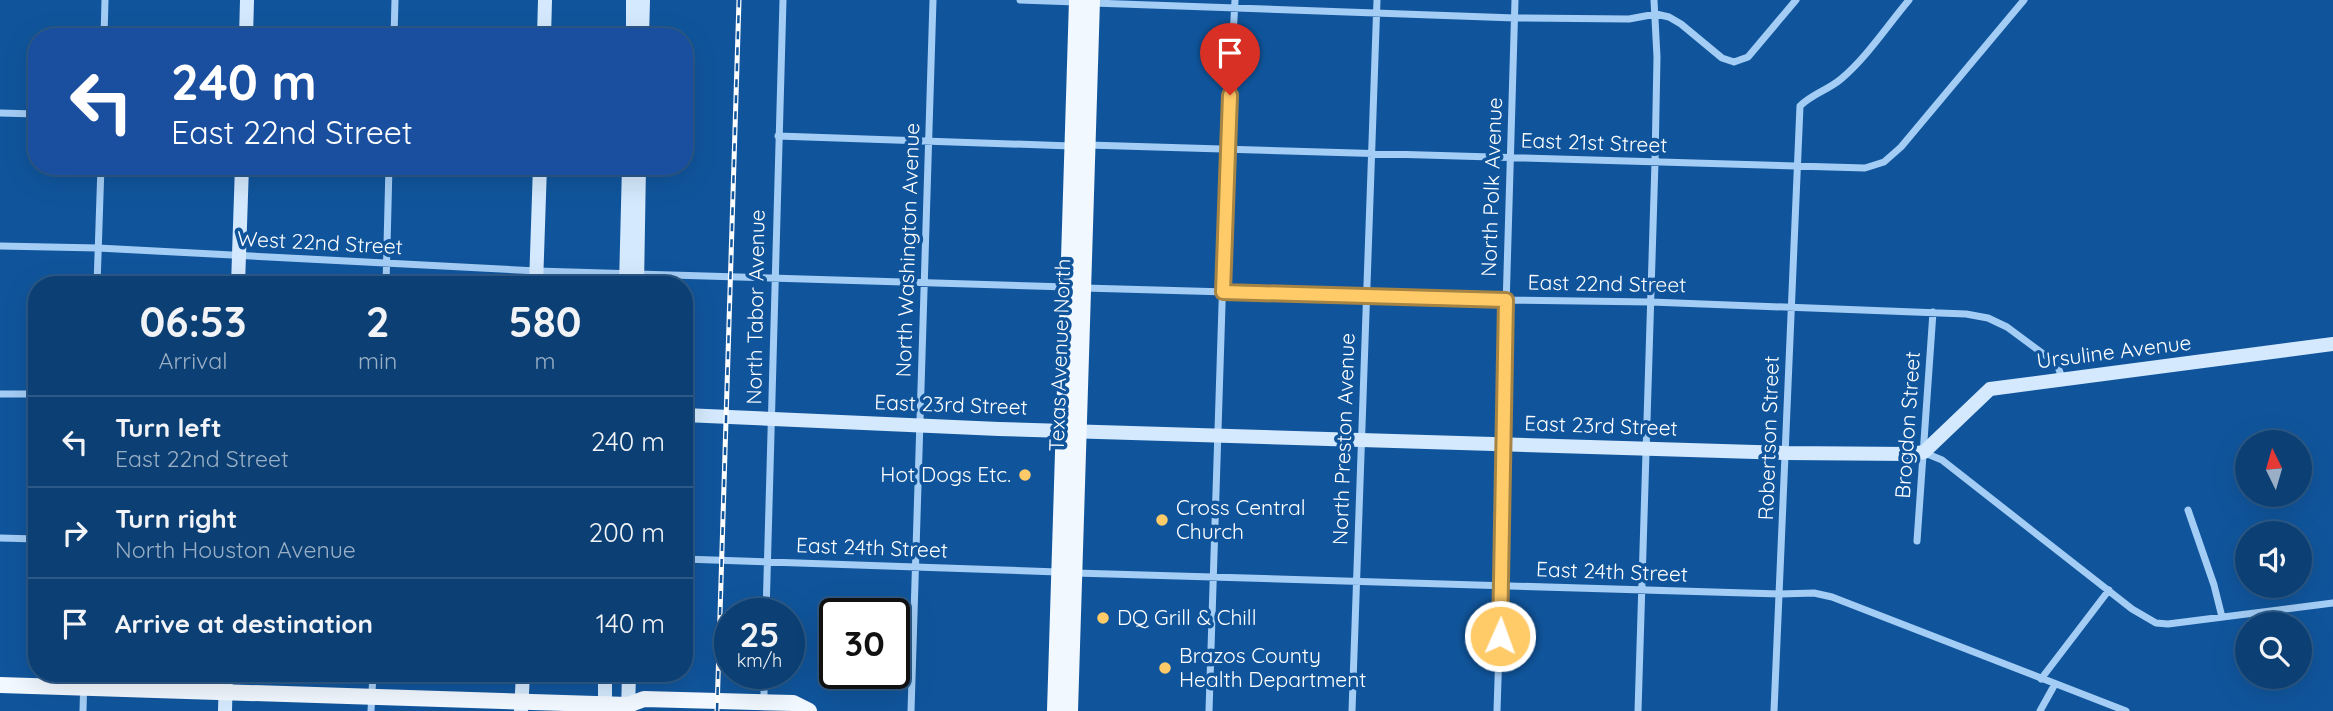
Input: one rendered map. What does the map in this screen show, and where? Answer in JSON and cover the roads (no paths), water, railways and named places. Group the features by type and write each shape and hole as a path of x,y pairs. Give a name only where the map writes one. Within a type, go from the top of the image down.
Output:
{"main road":[{"name":"Texas Avenue North","path":"1070,711 1067,573 1085,1"},
{"name":"Texas Avenue North","path":"1055,711 1067,573"},
{"path":"0,685 63,682"},
{"path":"97,682 372,704 631,709 645,699 793,703 808,711"}],"street":[{"path":"104,28 105,0"},
{"path":"246,28 247,0"},
{"path":"394,28 396,0"},
{"path":"544,28 545,0"},
{"path":"633,28 634,0"},
{"path":"642,28 643,0"},
{"name":"North Tabor Avenue","path":"766,598 783,0"},
{"name":"North Washington Avenue","path":"911,711 933,0"},
{"path":"1020,0 1235,4 1515,18 1629,19 1656,14 1681,24 1727,61 1741,61 1748,57 1796,0"},
{"name":"North Preston Avenue","path":"1352,711 1377,0"},
{"name":"North Polk Avenue","path":"1497,711 1515,0"},
{"path":"1638,711 1655,162 1654,0"},
{"name":"Robertson Street","path":"1774,711 1800,106 1808,98 1837,83 1850,71 1909,0"},
{"name":"East 21st Street","path":"778,136 1865,168 1884,162 1901,147 2024,0"},
{"path":"1209,711 1227,149 1235,4"},
{"path":"0,113 28,114"},
{"path":"97,276 101,175"},
{"path":"238,276 242,175"},
{"path":"386,276 389,175"},
{"path":"537,276 540,175"},
{"path":"629,175 632,276"},
{"path":"632,276 638,175"},
{"name":"West 22nd Street","path":"0,246 98,248 386,264 515,276"},
{"name":"East 22nd Street","path":"693,279 1651,302 1966,314 1988,318 2007,327 2057,364 2062,378"},
{"name":"Brogdon Street","path":"1917,541 1933,312"},
{"name":"Ursuline Avenue","path":"1924,452 1990,389 2333,344"},
{"path":"0,394 28,394"},
{"name":"East 23rd Street","path":"693,415 1071,431 1645,449 1785,453 1924,452"},
{"path":"1924,452 1942,460 2132,609 2156,622 2168,624 2333,603"},
{"path":"2189,510 2222,617"},
{"path":"0,538 28,539"},
{"name":"East 24th Street","path":"693,559 1067,573 1814,593 1832,597 2126,711"},
{"path":"2041,679 2109,590"},
{"path":"83,711 84,682"},
{"path":"225,711 226,682"},
{"path":"372,704 373,682"},
{"path":"522,706 523,682"},
{"path":"605,682 605,708"},
{"path":"629,682 631,709"},
{"path":"2040,711 2055,684"},
{"path":"764,689 764,702"}],"railway":[{"path":"717,711 739,0"}],"place":[{"name":"Hot Dogs Etc.","path":"1025,475"},
{"name":"Cross Central Church","path":"1162,520"},
{"name":"DQ Grill & Chill","path":"1103,618"},
{"name":"Brazos County Health Department","path":"1165,668"}]}
